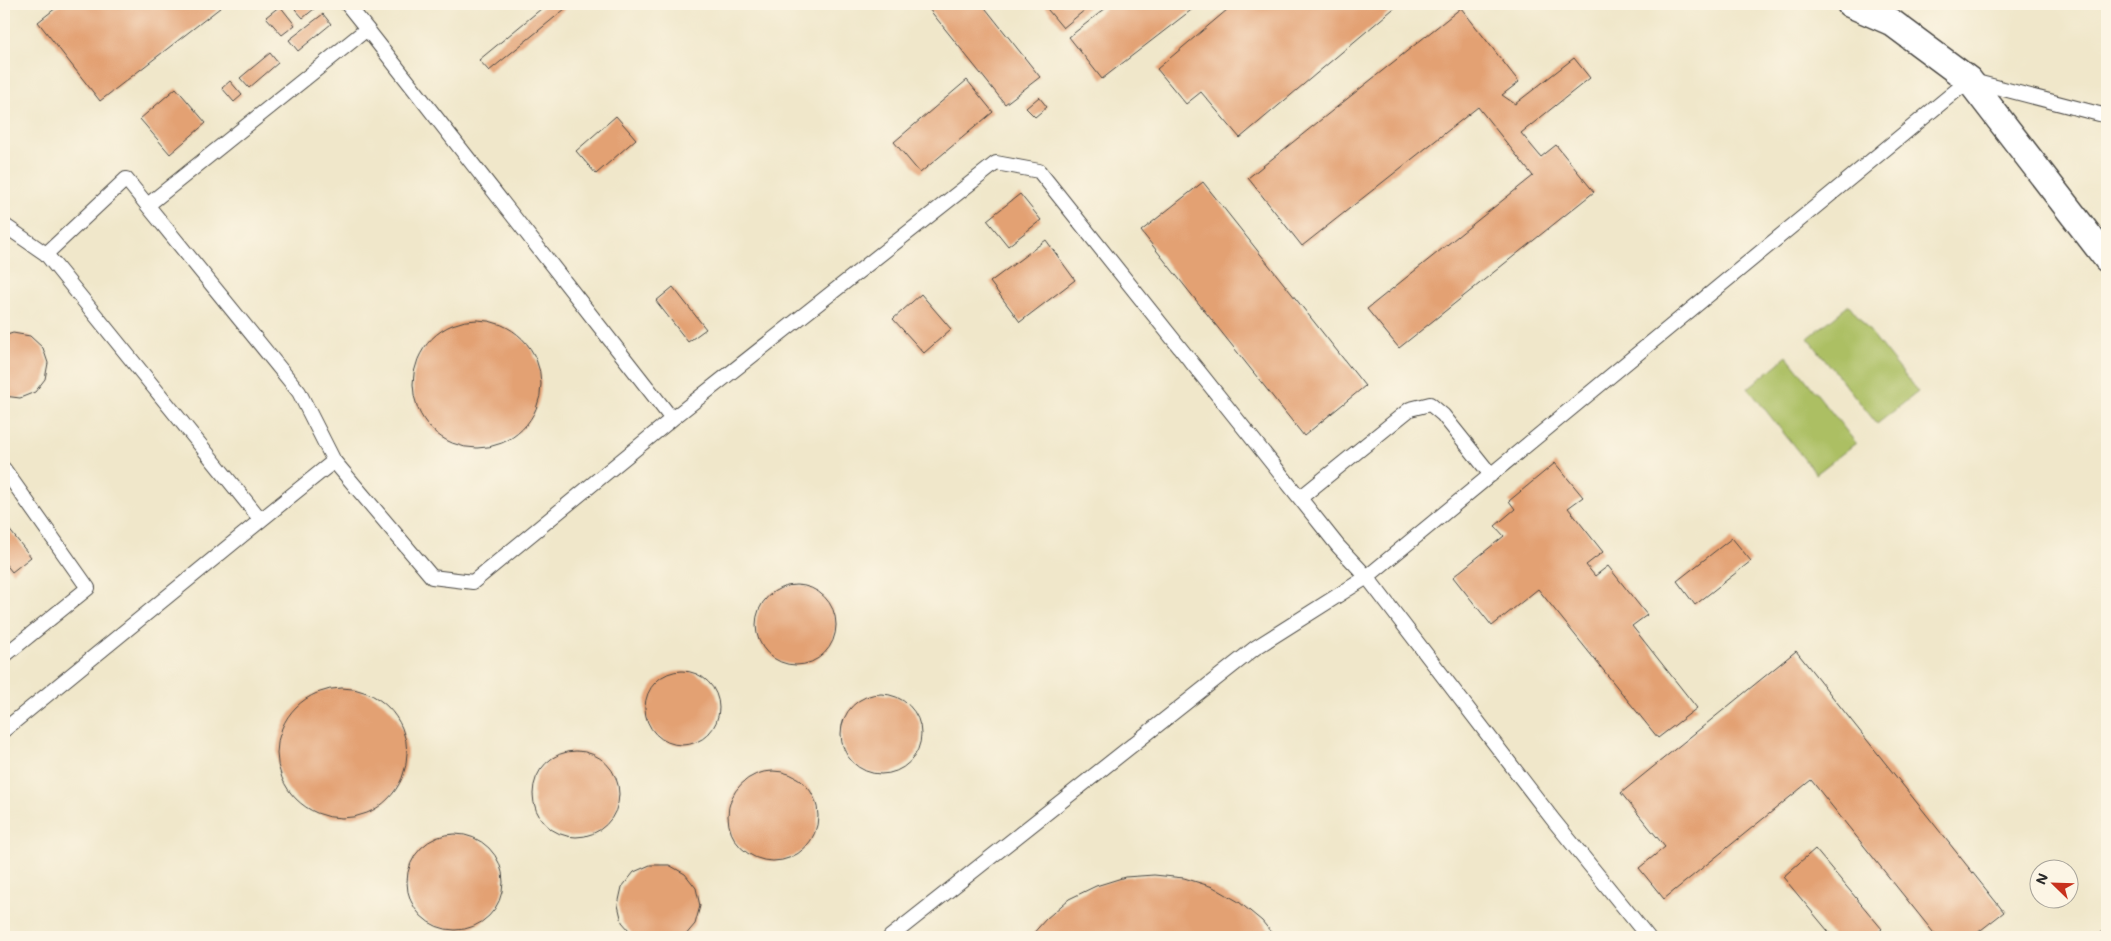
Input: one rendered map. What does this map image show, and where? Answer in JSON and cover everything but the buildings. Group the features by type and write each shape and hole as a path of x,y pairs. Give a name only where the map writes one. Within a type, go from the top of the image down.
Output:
{"street":[{"path":"1850,4 1891,22 1969,80 2107,259"}],"lane":[{"path":"347,4 672,419"},
{"path":"149,204 367,29"},
{"path":"890,937 1255,648 1367,578 1969,80 2107,116"},
{"path":"46,254 126,179 149,204 298,392 334,461 432,578 473,582 672,419 996,163 1039,171 1338,546 1367,578 1554,821 1648,937"},
{"path":"4,225 46,254 261,520"},
{"path":"1300,498 1410,409 1430,404 1443,415 1491,476"},
{"path":"4,730 334,461"},
{"path":"4,469 88,588 4,656"}],"green space":[{"path":"1849,305 1918,392 1877,424 1808,338"},
{"path":"1787,356 1856,443 1816,474 1748,388"}]}
